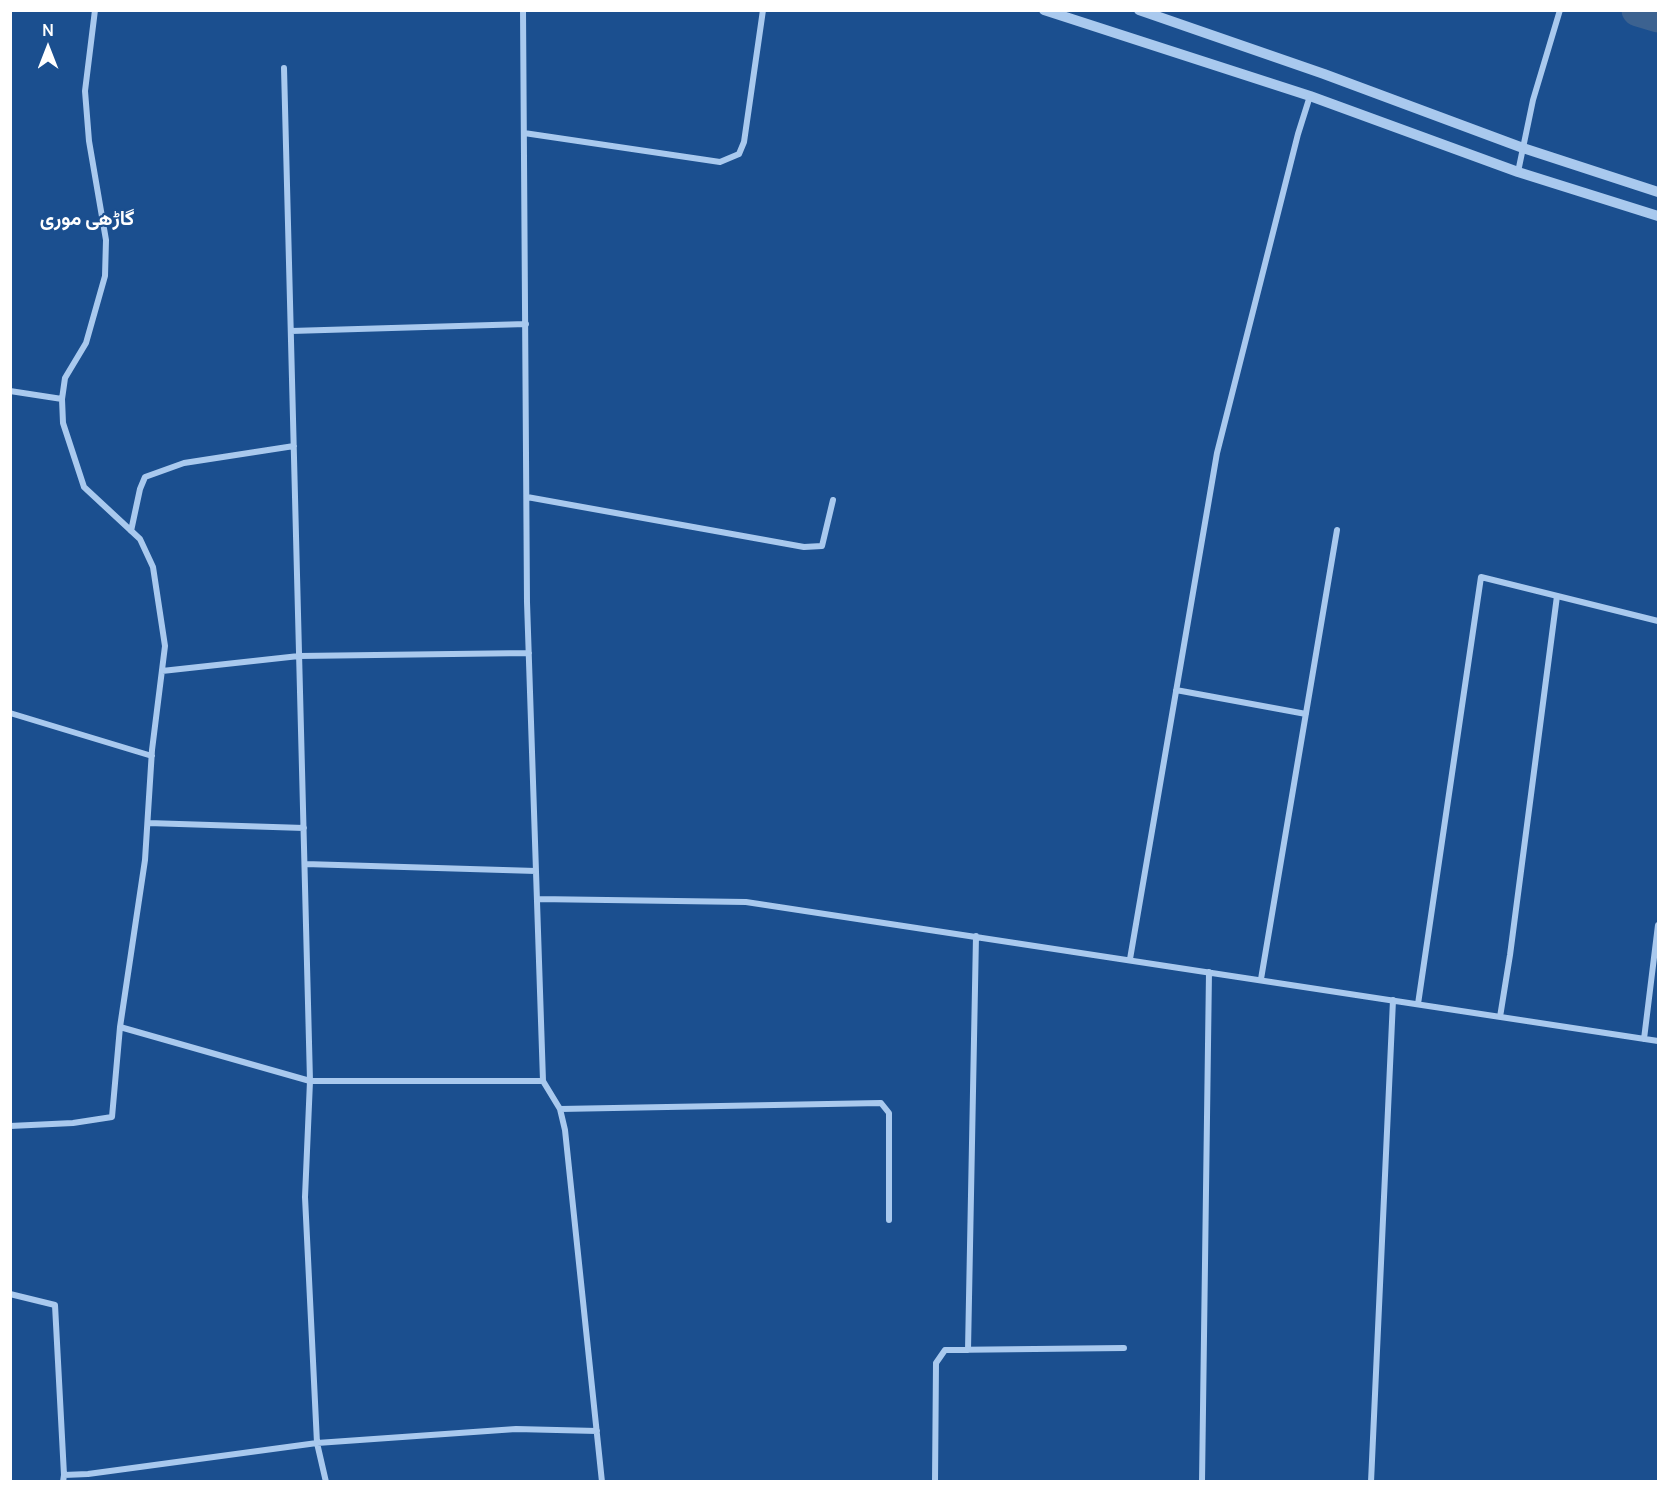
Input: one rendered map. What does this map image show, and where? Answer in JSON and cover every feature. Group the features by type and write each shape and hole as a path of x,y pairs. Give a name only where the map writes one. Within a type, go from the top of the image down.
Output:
{"street":[{"path":"10,1126 73,1123 112,1117 120,1027 145,860 152,756 165,646 153,567 140,539 84,487 63,423 62,399 65,378 86,343 105,276 106,240 88,141 85,91 95,10"},
{"path":"523,10 529,653 543,1081 560,1109 565,1130 602,1482"},
{"path":"524,133 720,162 739,154 744,142 764,10"},
{"path":"1044,10 1310,96 1518,172 1659,216"},
{"path":"1139,10 1324,74 1523,148 1659,192"},
{"path":"1518,172 1533,100 1560,10"},
{"path":"284,68 310,1081 305,1197 317,1443 326,1482"},
{"path":"1130,959 1217,453 1295,146 1310,96"},
{"path":"291,331 526,324"},
{"path":"10,391 62,399"},
{"path":"131,531 140,489 145,477 184,463 294,446"},
{"path":"527,497 804,547 822,546 833,500"},
{"path":"1261,980 1337,530"},
{"path":"1418,1004 1481,577 1659,621"},
{"path":"1500,1017 1557,596"},
{"path":"162,670 300,656 529,653"},
{"path":"1176,690 1306,714"},
{"path":"10,713 152,756"},
{"path":"148,823 304,828"},
{"path":"305,864 536,871"},
{"path":"537,899 746,902 1659,1041"},
{"path":"1644,1039 1659,925"},
{"path":"968,1350 976,936"},
{"path":"1203,1482 1209,972"},
{"path":"1371,1482 1393,1000"},
{"path":"120,1027 310,1081 543,1081"},
{"path":"560,1109 881,1103 889,1113 890,1220"},
{"path":"10,1294 54,1305 64,1478 317,1443 516,1429 597,1431"},
{"path":"935,1482 936,1363 945,1350 1124,1348"}],"waterway":[{"path":"1638,10 1658,16"}],"district":[{"name":"گاڑھی موری","path":"87,219"}]}
